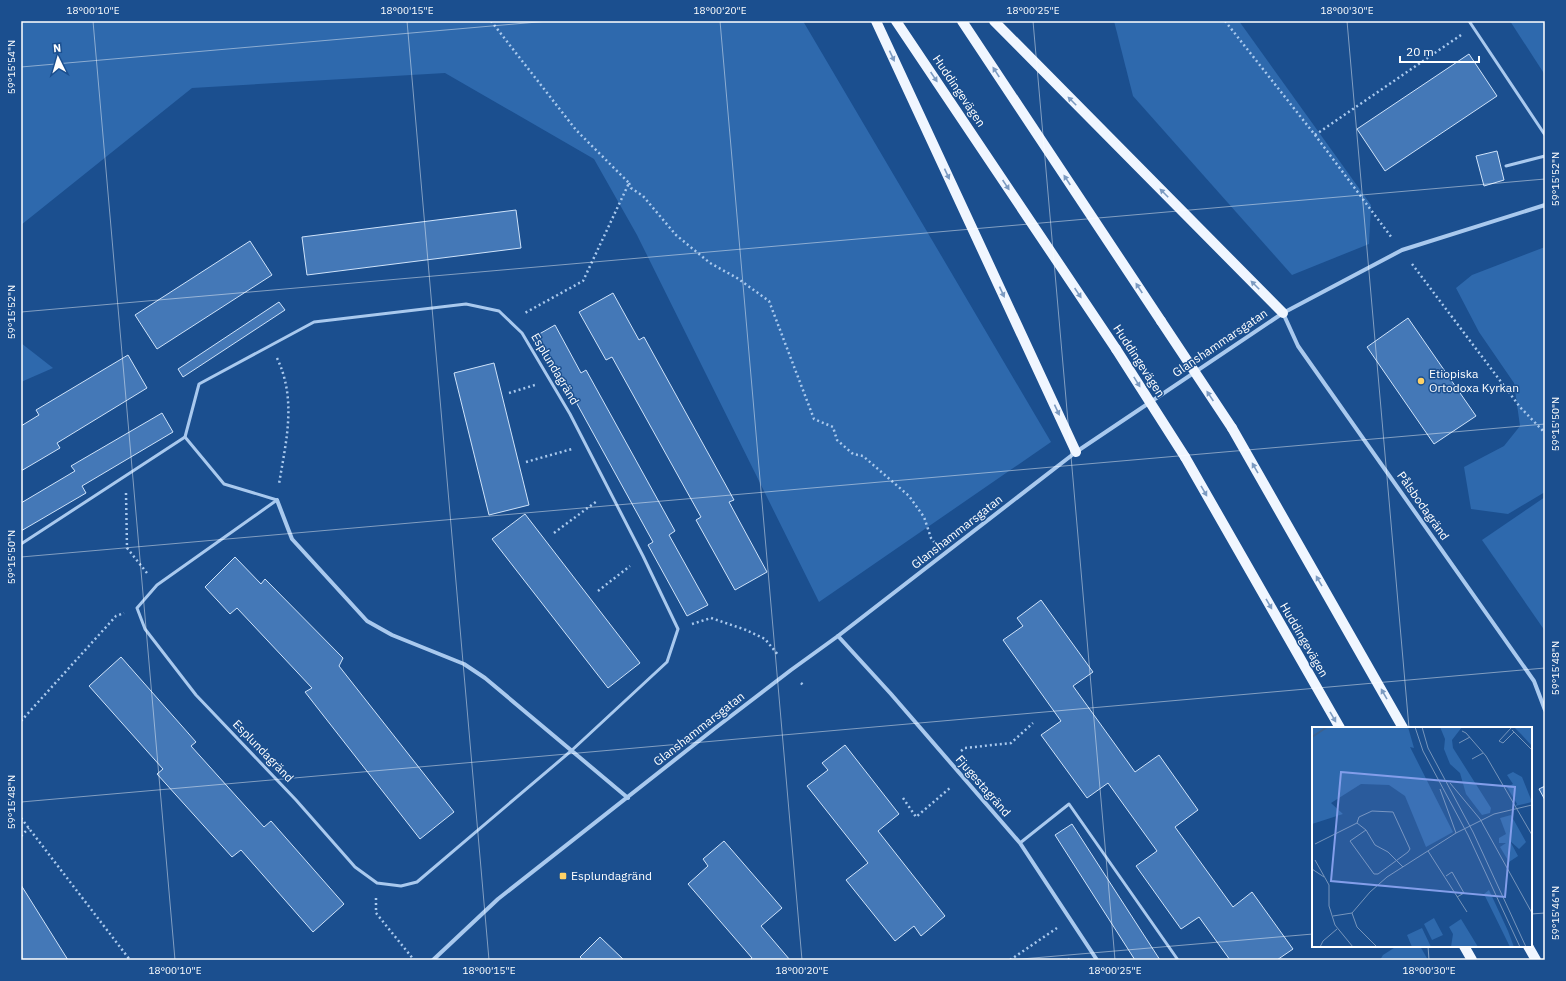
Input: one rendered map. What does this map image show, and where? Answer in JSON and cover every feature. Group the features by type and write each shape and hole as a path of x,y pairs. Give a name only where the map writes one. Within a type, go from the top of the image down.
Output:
{"main road":[{"path":"876,21 1076,452"},
{"name":"Huddingevägen","path":"896,21 1116,349 1185,457 1339,727"},
{"path":"962,21 1232,428 1402,727"},
{"path":"994,21 1283,313"},
{"path":"1465,947 1472,960"},
{"path":"1529,947 1536,960"}],"street":[{"name":"Glanshammarsgatan","path":"433,960 498,898 785,675 838,636 1076,452 1283,313 1402,250 1545,205"},
{"name":"Pålsbodagränd","path":"1283,313 1298,346 1534,680 1545,710"},
{"path":"276,500 292,539 368,621 392,635 464,664 485,678 628,798"},
{"name":"Fjugestagränd","path":"838,636 1020,843 1097,960"}],"lane":[{"path":"1469,21 1545,135"},
{"path":"1506,166 1545,156"},
{"name":"Esplundagränd","path":"137,608 145,629 196,695 296,800 355,867 377,883 401,886 417,882 571,751 667,662 678,628 570,414 522,333 499,310 466,304 314,322 199,384 185,437"},
{"path":"21,544 185,437 224,484 276,500"},
{"path":"137,608 157,586 276,500"},
{"path":"1020,843 1069,804 1178,960"}],"path":[{"path":"491,21 576,130 630,183 631,188 643,196 676,235 710,263 737,278 769,300 814,419 833,427 837,440 853,454 863,456 909,496 924,517 931,538 942,556"},
{"path":"1225,21 1315,135 1520,407 1545,433"},
{"path":"1315,135 1473,27"},
{"path":"510,321 583,281 630,183"},
{"path":"271,345 284,373 290,408 276,500"},
{"path":"509,393 550,380"},
{"path":"526,462 586,445"},
{"path":"126,475 127,548 157,586"},
{"path":"554,533 610,492"},
{"path":"598,591 643,556"},
{"path":"21,721 116,616 137,608"},
{"path":"678,628 711,618 746,630 766,639 779,656"},
{"path":"801,682 804,686"},
{"path":"948,760 965,748 1011,744 1033,723"},
{"path":"903,798 916,817 963,777"},
{"path":"21,818 130,960"},
{"path":"21,836 29,828"},
{"path":"377,883 376,913 414,960"},
{"path":"1010,960 1071,919"}],"shaded area":[{"path":"21,21 803,21 1051,442 819,602 637,235 594,159 445,73 192,88 21,225"},
{"path":"1114,21 1239,21 1371,205 1369,244 1292,275 1133,96"},
{"path":"1510,21 1545,21 1545,75"},
{"path":"1545,247 1545,492 1508,514 1471,509 1464,467 1504,446 1520,426 1514,383 1479,332 1456,288 1472,275"},
{"path":"21,343 53,368 21,382"},
{"path":"1545,497 1545,631 1482,540"},
{"path":"1395,947 1421,947 1428,960 1380,960 1383,955"}],"building":[{"path":"1469,54 1497,96 1385,171 1357,129"},
{"path":"1497,151 1504,180 1484,186 1476,156"},
{"path":"516,210 521,248 307,275 302,237"},
{"path":"250,241 272,275 157,349 135,315"},
{"path":"613,293 639,340 644,337 734,500 729,502 767,572 735,590 696,520 701,517 612,357 606,360 579,312"},
{"path":"279,302 285,310 183,377 178,369"},
{"name":"Etiopiska Ortodoxa Kyrkan","path":"1408,318 1476,416 1434,444 1367,347"},
{"path":"555,325 581,373 586,370 675,531 669,535 708,605 687,616 648,545 653,542 565,382 560,385 534,337"},
{"path":"128,355 147,388 57,443 60,448 21,471 21,426 39,415 36,410"},
{"path":"494,363 529,505 489,515 454,373"},
{"path":"162,413 173,432 82,486 86,493 21,531 21,503 75,471 71,466"},
{"path":"525,514 640,663 608,688 492,539"},
{"path":"235,557 261,584 265,579 343,658 339,666 454,812 420,839 305,692 312,688 237,608 230,614 205,587"},
{"path":"1041,600 1093,672 1073,686 1135,772 1159,755 1198,810 1175,827 1233,907 1252,892 1293,949 1277,960 1230,960 1199,917 1181,929 1136,866 1157,851 1108,783 1087,798 1041,735 1061,721 1003,640 1023,626 1017,618"},
{"path":"121,657 196,742 191,746 264,827 271,821 344,904 313,932 241,850 232,857 157,774 163,769 89,686"},
{"path":"845,745 899,814 878,831 945,916 921,936 914,926 895,941 846,880 868,863 807,786 828,770 822,763"},
{"path":"1545,786 1545,800 1539,789"},
{"path":"1072,824 1160,960 1135,960 1055,835"},
{"path":"724,841 782,908 761,926 790,960 750,960 752,958 688,884 708,866 703,859"},
{"path":"21,885 68,960 22,960"},
{"path":"600,937 624,960 583,960 580,957"}],"place":[{"name":"Etiopiska Ortodoxa Kyrkan","path":"1421,381"},
{"name":"Esplundagränd","path":"563,876"}]}
